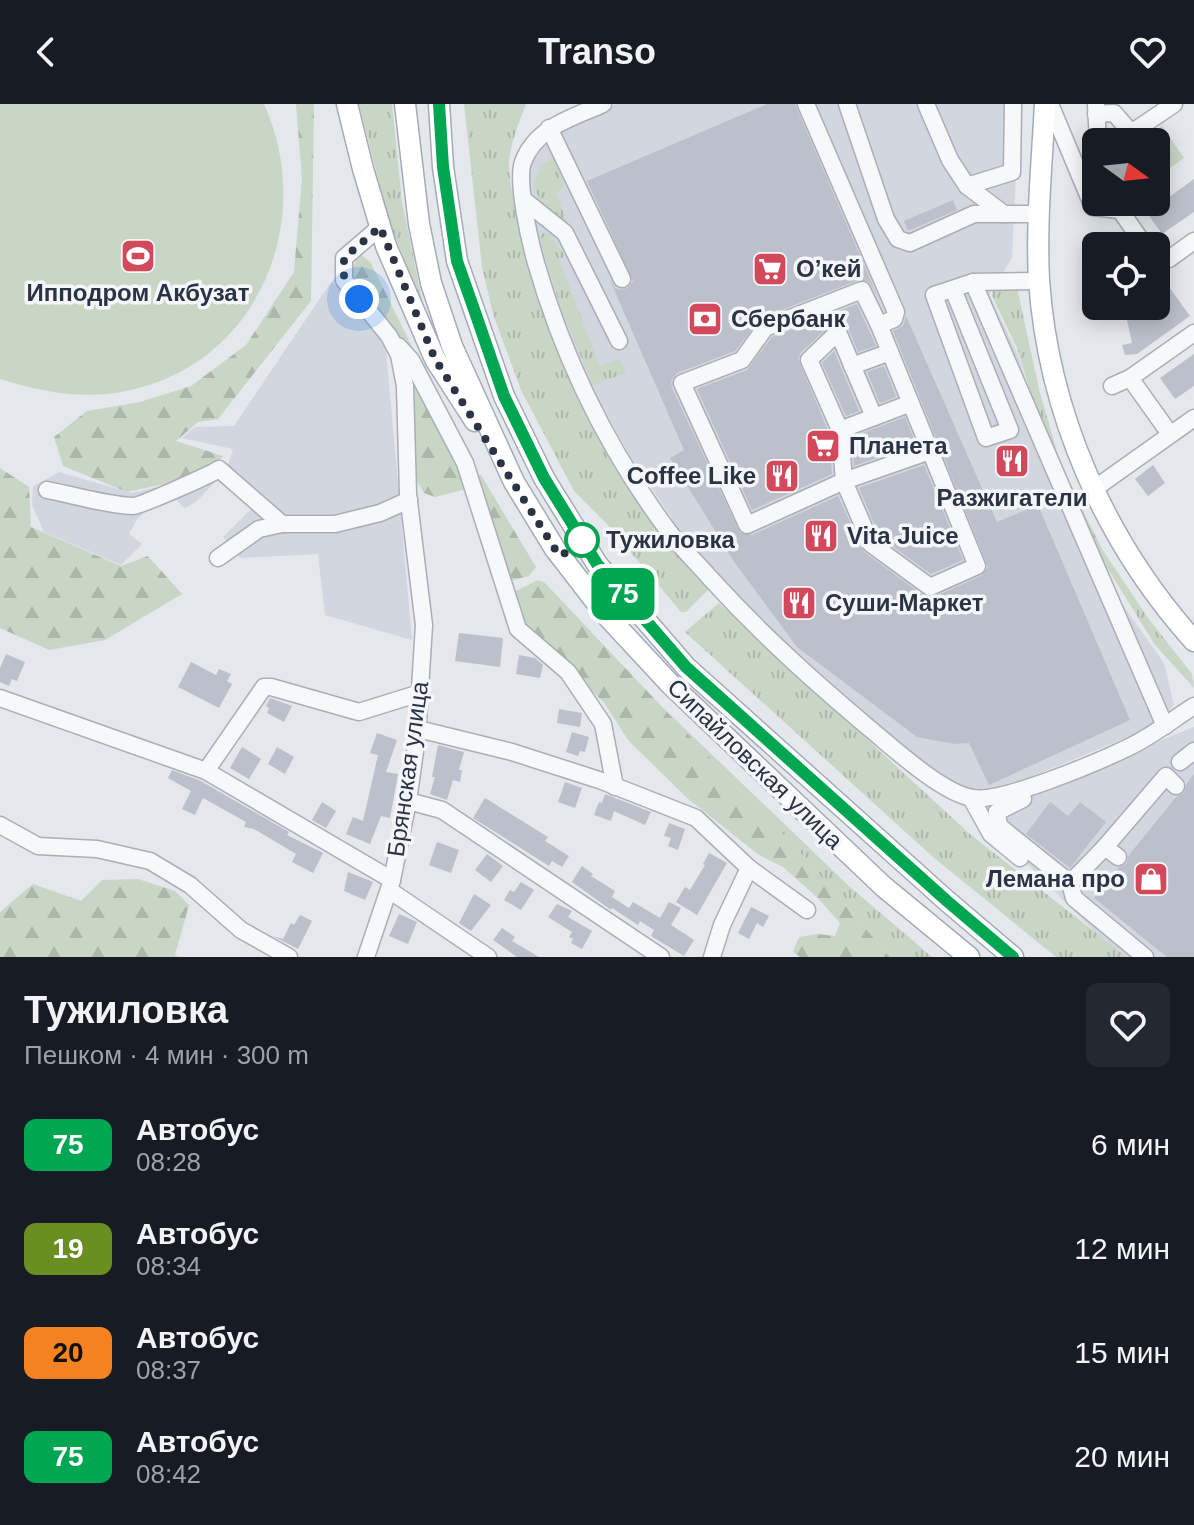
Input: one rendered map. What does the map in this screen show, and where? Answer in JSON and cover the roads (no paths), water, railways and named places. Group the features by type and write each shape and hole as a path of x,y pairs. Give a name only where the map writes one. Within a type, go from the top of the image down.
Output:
{"main road":[{"path":"347,104 380,227 435,359 514,482"},
{"name":"Сипайловская улица","path":"405,104 419,224 431,283 452,346 514,482 555,549 606,615 671,685 884,887 969,957"},
{"name":"Сипайловская улица","path":"439,104 443,167 457,261 504,396 544,478 597,564 686,667 1013,957"},
{"path":"1048,104 1039,214 1039,281 1056,385 1072,438 1094,489 1128,553 1194,641"}],"street":[{"path":"603,104 549,128 528,150 521,166 527,231 551,313 585,395 626,467 671,534 758,631 793,664 926,774 971,798 993,799 1021,791 1128,748 1192,709"},
{"path":"806,104 896,312 894,319 879,325"},
{"path":"847,104 886,219 898,239 910,243 974,214 1039,214"},
{"path":"926,104 950,160 967,186 1004,214"},
{"path":"967,186 1012,172 1013,104"},
{"path":"1048,104 1082,170"},
{"path":"1096,109 1114,113 1128,129 1134,131 1174,104"},
{"path":"549,128 622,279"},
{"path":"524,200 565,233 619,341"},
{"path":"380,227 344,258 344,280 411,360 465,463 518,629 568,672 603,724 615,787"},
{"path":"1170,258 1194,241"},
{"path":"953,289 1010,430 986,438 934,295 973,282 1039,281"},
{"path":"973,282 1165,726"},
{"path":"874,417 838,332 809,360 840,430 844,481 871,544 930,587 977,566 879,325 862,290 765,328 742,360 682,383 747,525 844,481 930,451"},
{"path":"1112,386 1130,378 1194,333"},
{"name":"Брянская улица","path":"366,957 390,885 408,801 418,729 424,625 409,500 405,386 399,355 389,336"},
{"path":"852,366 890,352"},
{"path":"1130,378 1170,434"},
{"path":"840,430 911,403"},
{"path":"1094,489 1194,418"},
{"path":"47,490 136,507 174,488 206,478 219,469 282,524"},
{"path":"218,558 259,529 282,524 335,524 380,513 409,500"},
{"path":"206,771 264,687 359,712 420,693"},
{"path":"0,698 206,771 390,885 488,957"},
{"path":"418,729 512,752 696,818 749,868 807,910"},
{"path":"1128,748 1113,763 997,812 999,826 1070,883 1074,898 1145,957"},
{"path":"1180,762 1194,751"},
{"path":"1070,883 1112,852 1166,776 1176,786"},
{"path":"971,798 991,834 1031,866 1055,874"},
{"path":"408,801 442,810 661,957"},
{"path":"0,825 38,846 97,849 150,861 190,885 241,930 289,957"},
{"path":"712,957 722,925 749,868"}],"place":[{"name":"Ипподром Акбузат","path":"138,256"},
{"name":"О’кей","path":"770,269"},
{"name":"Сбербанк","path":"705,319"},
{"name":"Планета","path":"823,446"},
{"name":"Разжигатели","path":"1012,461"},
{"name":"Coffee Like","path":"782,476"},
{"name":"Vita Juice","path":"821,536"},
{"name":"Тужиловка","path":"582,540"},
{"name":"Суши-Маркет","path":"799,603"},
{"name":"Лемана про","path":"1151,879"}]}
